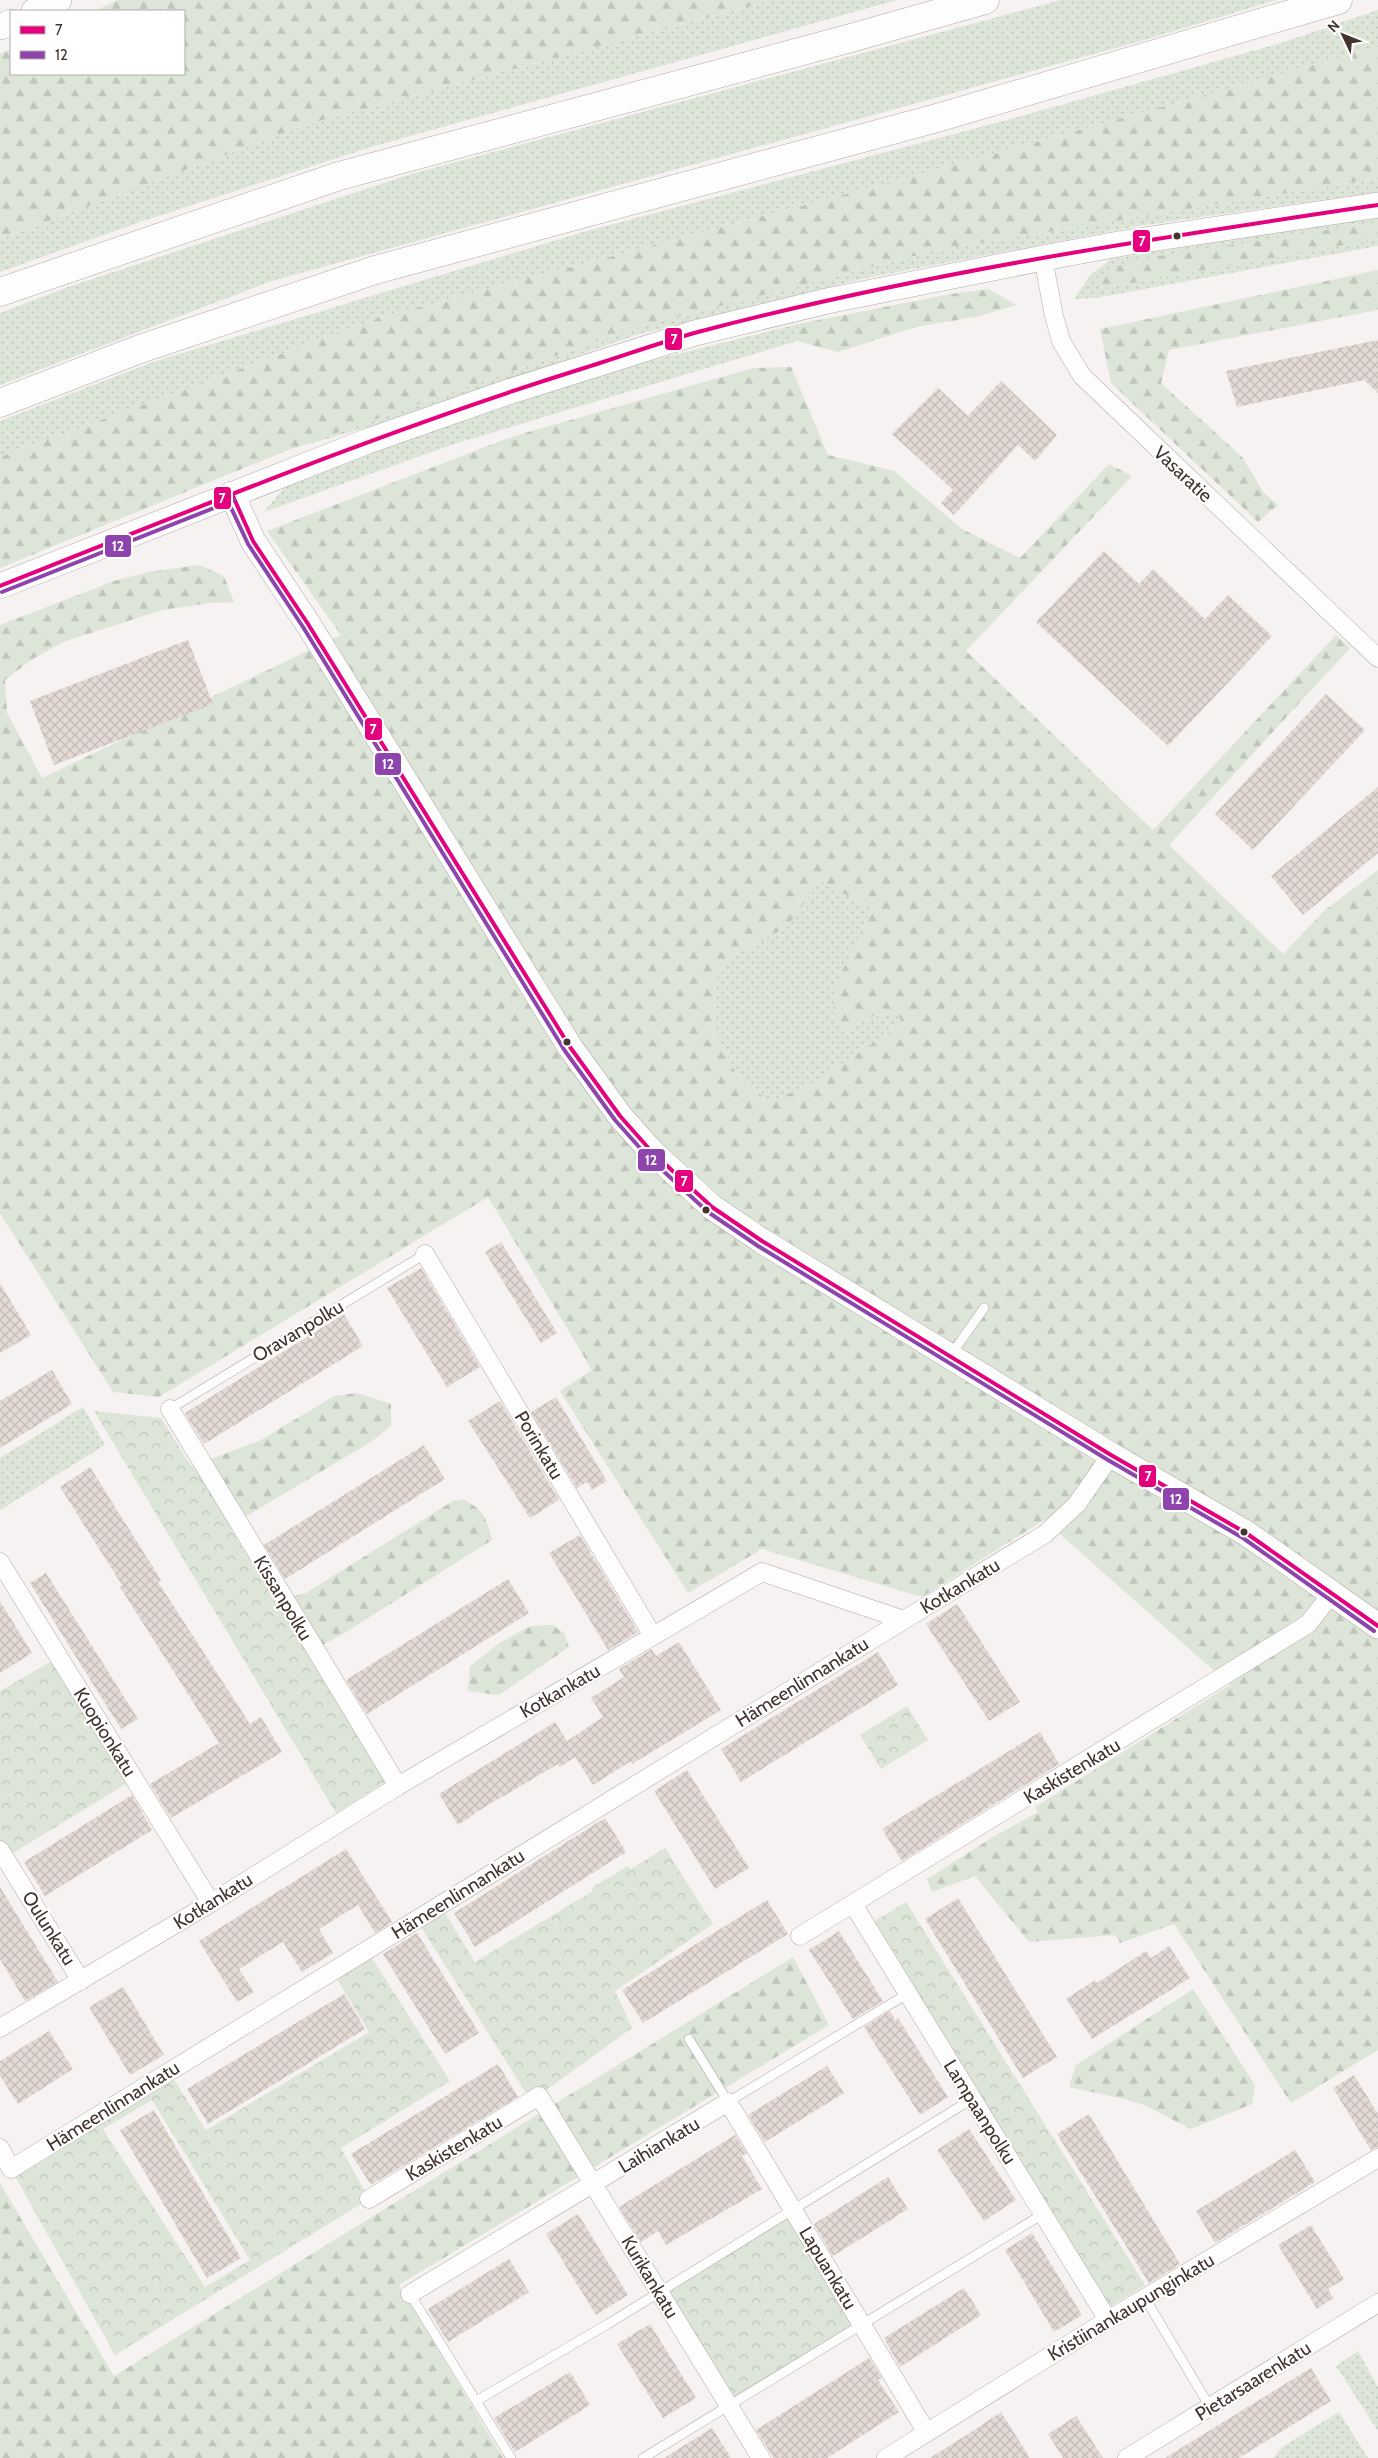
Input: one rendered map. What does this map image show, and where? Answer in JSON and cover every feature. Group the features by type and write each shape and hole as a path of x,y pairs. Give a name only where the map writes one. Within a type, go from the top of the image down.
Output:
{"highway":[{"path":"0,292 339,176 841,41 985,0"},
{"path":"0,403 140,349 375,270 937,118 1338,0"}],"street":[{"path":"36,10 59,0"},
{"path":"0,586 368,441 508,392 695,333 827,300 1043,258 1124,243 1378,205"},
{"name":"Vasaratie","path":"1043,258 1054,316 1061,341 1082,376 1378,658"},
{"path":"232,494 253,541 319,641 570,1047 620,1116 652,1152 712,1207 762,1241 951,1355 1111,1455 1246,1532 1333,1592 1378,1626"},
{"name":"Porinkatu","path":"425,1254 653,1636"},
{"name":"Kissanpolku","path":"170,1409 398,1786"},
{"name":"Kotkankatu","path":"0,2028 211,1903 398,1786 762,1572 904,1620 1045,1534 1077,1504 1111,1455"},
{"name":"Kuopionkatu","path":"0,1562 211,1903"},
{"name":"Kaskistenkatu","path":"800,1936 1308,1624 1333,1592"},
{"name":"Hämeenlinnankatu","path":"0,2148 12,2169 904,1620"},
{"name":"Oulunkatu","path":"0,1850 81,1980"},
{"name":"Lampaanpolku","path":"852,1904 1108,2320"},
{"name":"Kaskistenkatu","path":"370,2199 539,2096"},
{"name":"Kurikankatu","path":"539,2096 761,2458"},
{"name":"Laihiankatu","path":"410,2294 728,2102"},
{"name":"Lapuankatu","path":"728,2102 927,2434"},
{"name":"Kristiinankaupunginkatu","path":"886,2458 1108,2320 1378,2158"},
{"name":"Pietarsaarenkatu","path":"1127,2458 1378,2303"}],"lane":[{"name":"Oravanpolku","path":"170,1409 425,1254"},
{"path":"951,1355 984,1308"},
{"name":"Laihiankatu","path":"728,2102 907,1994"},
{"path":"689,2039 728,2102"},
{"path":"476,2401 660,2292 972,2099"},
{"path":"643,2458 1043,2214"},
{"path":"410,2294 511,2458"},
{"path":"1145,2298 1210,2407"}],"green space":[{"path":"118,0 772,0 311,123 0,239 0,54 10,49 10,75 185,75 185,10 96,10"},
{"path":"772,0 897,0 371,147 137,223 0,272 0,239 311,123"},
{"path":"1061,0 1276,0 1148,39 272,281 0,385 0,313 68,287 411,174"},
{"path":"1378,10 1378,47 903,179 379,318 0,457 0,421 153,362 583,232 1007,120 1281,43"},
{"path":"1378,47 1378,178 938,250 638,327 288,450 0,568 0,457 379,318 903,179"},
{"path":"1378,178 1378,192 1139,226 866,278 636,335 403,417 288,450 638,327 938,250"},
{"path":"1378,216 1378,222 1105,288 1378,239 1378,246 1095,298 1074,299 1090,275 1111,259"},
{"path":"1378,222 1378,239 1105,288 1093,280 1128,261"},
{"path":"1378,270 1378,310 1169,350 1161,383 1242,457 1264,493 1278,505 1258,522 1111,383 1100,329"},
{"path":"988,289 1017,305 975,317 916,327 838,352 797,341 798,324 951,294"},
{"path":"798,324 797,341 451,445 264,512 285,487 385,448 613,370"},
{"path":"791,367 828,455 894,471 962,529 1020,558 1109,464 1132,476 966,651 1153,830 1336,635 1350,648 1169,845 1283,954 1325,910 1378,870 1378,2050 1291,2103 1174,1924 1120,1943 1115,1935 1029,1942 975,1876 932,1892 927,1879 993,1837 1038,1812 1035,1807 1230,1685 1044,1520 922,1597 762,1549 688,1593 560,1391 592,1370 488,1197 159,1397 113,1392 0,1213 0,625 114,581 148,572 199,565 224,576 234,602 211,603 162,610 63,642 31,660 5,680 7,713 42,778 341,635 267,531 511,437 753,368","holes":["820,881 872,909 837,982 832,1018 843,1031 874,1016 898,1013 902,1024 815,1082 770,1102 738,1077 713,1028 716,979 729,958 787,927"]},
{"path":"820,881 872,909 857,942 843,1031 874,1016 898,1013 902,1024 815,1082 770,1102 738,1077 713,1028 716,979 729,958 787,927"},
{"path":"357,1393 391,1404 391,1426 371,1442 213,1536 160,1478 259,1441 334,1396"},
{"path":"83,1407 105,1445 0,1510 0,1458"},
{"path":"94,1411 161,1418 388,1780 336,1813"},
{"path":"463,1499 476,1507 484,1516 492,1540 338,1637 280,1667 248,1608 306,1593 453,1501"},
{"path":"553,1625 564,1633 569,1647 499,1695 468,1691 470,1666 501,1642 531,1626"},
{"path":"59,1657 134,1779 5,1858 0,1850 0,1691"},
{"path":"907,1706 928,1740 881,1769 860,1735"},
{"path":"665,1848 713,1924 615,1991 632,2028 531,2101 416,1919 440,1905 475,1962 593,1891 591,1888 628,1866 631,1869"},
{"path":"906,1902 1145,2285 1110,2307 870,1924"},
{"path":"367,1950 450,2081 341,2148 369,2199 115,2355 11,2169 169,2072 206,2130 369,2032 332,1971","holes":["152,2100 250,2260 205,2287 103,2129"]},
{"path":"793,1957 829,2025 399,2285 503,2458 0,2458 0,2183 114,2376"},
{"path":"1193,1989 1255,2085 1252,2104 1191,2129 1144,2105 1069,2087 1076,2065"},
{"path":"793,2209 861,2325 729,2406 659,2292"},
{"path":"1358,2351 1378,2387 1378,2431 1336,2366"},
{"path":"1339,2412 1368,2458 1273,2458 1282,2447"}],"building":[{"path":"1378,340 1378,393 1364,380 1237,407 1226,371"},
{"path":"1001,381 1057,435 1035,461 1018,445 954,515 941,503 953,490 892,434 938,388 968,416"},
{"path":"1104,551 1139,584 1153,569 1205,619 1228,595 1272,636 1168,746 1036,622"},
{"path":"188,640 213,704 54,765 30,701"},
{"path":"1326,694 1365,730 1253,850 1215,814"},
{"path":"1378,787 1378,853 1303,915 1271,876"},
{"path":"501,1242 557,1333 541,1343 485,1252"},
{"path":"421,1268 480,1367 447,1387 387,1288"},
{"path":"0,1283 31,1335 0,1353"},
{"path":"344,1314 363,1346 204,1444 185,1413"},
{"path":"52,1370 72,1404 0,1448 0,1401"},
{"path":"556,1397 607,1481 592,1490 587,1482 577,1488 531,1412"},
{"path":"500,1401 559,1500 530,1518 468,1421"},
{"path":"424,1445 445,1479 285,1579 264,1545"},
{"path":"90,1467 161,1580 158,1582 250,1724 261,1717 282,1752 171,1818 150,1784 219,1743 120,1587 122,1585 60,1487"},
{"path":"580,1535 638,1632 608,1650 549,1553"},
{"path":"46,1573 138,1719 121,1729 30,1583"},
{"path":"508,1579 529,1613 367,1714 346,1680"},
{"path":"0,1601 32,1653 0,1673"},
{"path":"957,1604 1020,1702 989,1721 926,1624"},
{"path":"679,1642 721,1710 632,1764 631,1761 593,1785 575,1757 560,1767 558,1764 473,1814 458,1825 439,1794 555,1722 567,1741 603,1717 591,1698 624,1677 619,1669 652,1649 656,1656"},
{"path":"878,1652 898,1685 741,1782 721,1749"},
{"path":"1040,1732 1059,1764 902,1861 882,1829"},
{"path":"687,1770 749,1868 715,1889 654,1791"},
{"path":"132,1795 152,1830 45,1896 24,1862"},
{"path":"605,1818 626,1852 475,1947 454,1913"},
{"path":"346,1849 392,1922 375,1933 358,1905 319,1929 333,1953 302,1972 283,1942 239,1969 254,1992 237,2002 199,1941"},
{"path":"0,1887 58,1982 25,2001 0,1959"},
{"path":"958,1898 1057,2057 1023,2078 925,1919"},
{"path":"767,1900 788,1934 643,2023 622,1990"},
{"path":"839,1931 883,2001 853,2019 809,1950"},
{"path":"417,1933 479,2033 445,2054 383,1954"},
{"path":"1169,1946 1190,1978 1092,2039 1066,1999 1095,1980 1097,1983 1146,1951 1151,1958"},
{"path":"123,1987 164,2055 130,2075 89,2007"},
{"path":"344,1994 365,2029 208,2124 187,2089"},
{"path":"890,2011 895,2020 898,2018 948,2097 920,2115 864,2027"},
{"path":"49,2031 73,2069 18,2104 0,2076 0,2061"},
{"path":"498,2064 518,2097 371,2185 351,2154"},
{"path":"827,2066 844,2093 765,2142 748,2115"},
{"path":"1354,2075 1378,2114 1378,2147 1371,2150 1333,2088"},
{"path":"154,2110 241,2258 207,2278 120,2130"},
{"path":"1089,2114 1180,2264 1149,2283 1057,2134"},
{"path":"969,2129 1016,2200 984,2221 937,2150"},
{"path":"735,2135 747,2153 742,2156 762,2189 666,2245 658,2231 641,2242 619,2207"},
{"path":"1295,2150 1315,2182 1215,2243 1196,2211"},
{"path":"888,2177 908,2209 833,2256 814,2224"},
{"path":"578,2214 628,2295 596,2315 546,2234"},
{"path":"1311,2225 1344,2279 1328,2289 1333,2298 1317,2309 1278,2245"},
{"path":"1032,2233 1082,2315 1054,2332 1005,2250"},
{"path":"509,2259 529,2292 448,2342 428,2309"},
{"path":"964,2288 981,2315 900,2367 884,2338"},
{"path":"650,2324 696,2398 663,2418 617,2344"},
{"path":"869,2358 882,2378 878,2380 899,2412 827,2458 774,2458 756,2430"},
{"path":"1311,2368 1331,2401 1239,2458 1165,2458"},
{"path":"570,2372 590,2405 515,2452 494,2418"},
{"path":"1001,2412 1030,2458 930,2458 971,2432"},
{"path":"1076,2416 1103,2458 1063,2458 1048,2434"},
{"path":"712,2428 731,2458 664,2458"}],"transit line":[{"name":"7","path":"0,586 216,500 434,418 698,332 866,292 1036,259 1378,205"},
{"name":"7","path":"232,494 253,541 308,624 570,1047 620,1116 652,1152 712,1207 762,1241 1111,1455 1246,1533 1378,1626"},
{"name":"12","path":"226,497 248,544 303,627 565,1051 615,1120 648,1157 708,1212 758,1246 1108,1460 1243,1538 1374,1631"},
{"name":"12","path":"2,592 234,500"}]}
